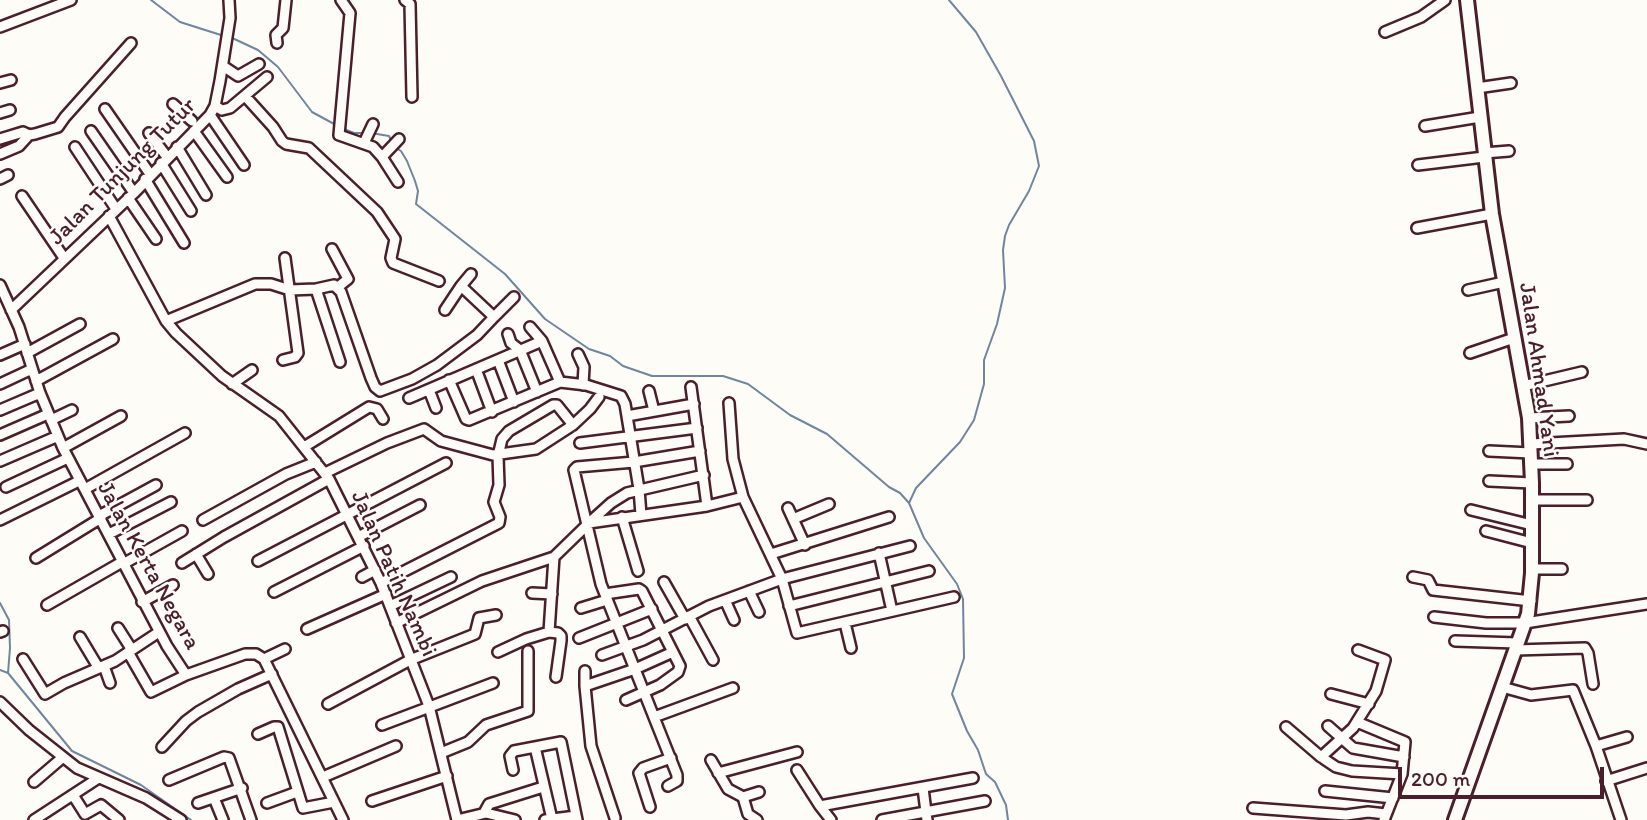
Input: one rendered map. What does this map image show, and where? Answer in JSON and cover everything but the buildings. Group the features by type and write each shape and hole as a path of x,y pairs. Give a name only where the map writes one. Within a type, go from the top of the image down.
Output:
{"main road":[{"name":"Jalan Ahmad Yani","path":"1455,820 1525,623 1531,601 1532,569 1529,418 1492,214 1467,0"}],"street":[{"path":"0,27 71,0"},
{"name":"Jalan Tunjung Tutur","path":"6,305 64,258 131,195 164,163 193,126 212,111 223,66 230,18 229,0"},
{"path":"276,43 276,35 283,28 286,0"},
{"path":"341,0 350,13 339,135 373,147 398,183"},
{"path":"405,0 410,4 412,97"},
{"path":"1385,32 1421,17 1445,0"},
{"path":"0,153 19,146 29,135 58,127 131,43"},
{"path":"223,66 238,76 259,64"},
{"path":"244,164 212,111 226,110 267,77"},
{"path":"0,83 11,80"},
{"path":"1476,88 1511,83"},
{"path":"245,96 282,141 289,145 309,148 377,212 395,239 391,258 393,263 439,281"},
{"path":"173,104 193,126 228,177"},
{"path":"105,109 148,177 184,243"},
{"path":"1425,126 1480,117"},
{"path":"365,143 373,124"},
{"path":"91,131 156,239"},
{"path":"0,139 23,132 29,135"},
{"path":"149,133 191,211"},
{"path":"382,157 399,139"},
{"name":"Jalan Patih Nambi","path":"75,147 88,165 166,321 186,344 232,384 276,414 327,476 362,541 386,594 429,706 457,820"},
{"path":"177,147 206,195"},
{"path":"1418,165 1509,151"},
{"path":"22,196 64,258"},
{"path":"1417,228 1492,214"},
{"path":"166,321 255,284 278,285 290,290 316,289 327,285 338,287 348,279 332,249"},
{"path":"283,360 295,357 298,353 285,258"},
{"path":"445,310 471,274"},
{"path":"1468,289 1504,282"},
{"name":"Jalan Kerta Negara","path":"0,285 63,448 142,602 186,675 245,654 256,654 266,659"},
{"path":"461,286 494,317"},
{"path":"338,287 371,378 379,391 412,379 437,365 477,335 514,297"},
{"path":"316,289 340,362"},
{"path":"0,355 26,349 80,324"},
{"path":"530,327 542,341 560,382"},
{"path":"508,334 511,343 520,351 537,393"},
{"path":"1470,352 1514,338"},
{"path":"36,381 113,339"},
{"path":"409,398 542,341"},
{"path":"578,354 584,368 583,385"},
{"path":"498,360 514,402"},
{"path":"0,384 32,369"},
{"path":"476,369 492,412"},
{"path":"232,384 252,370"},
{"path":"1523,386 1582,372"},
{"path":"449,380 466,419 469,420 560,382 583,385 621,396 624,400 635,462 640,515"},
{"path":"691,387 708,506"},
{"path":"429,390 436,408"},
{"path":"649,391 654,411"},
{"path":"0,410 40,393"},
{"path":"182,563 387,443 424,429 441,441 498,456 536,449 573,425 599,397"},
{"path":"729,403 733,459 743,497 782,579 797,633 954,597"},
{"path":"627,416 694,404"},
{"path":"381,583 499,523 500,517 494,502 499,485 498,456 505,434 552,405 557,405 573,425"},
{"path":"304,447 369,407 377,409 383,419"},
{"path":"0,435 72,410"},
{"path":"63,448 121,416"},
{"path":"1529,418 1569,416"},
{"path":"580,443 697,428"},
{"path":"1,518 82,485 185,433"},
{"path":"0,461 58,436"},
{"path":"1531,454 1618,439 1647,444"},
{"path":"668,786 678,780 598,577 574,469 700,451"},
{"path":"1489,451 1531,454 1567,464"},
{"path":"6,486 68,458"},
{"path":"204,520 290,472 316,461"},
{"path":"258,561 446,463"},
{"path":"396,623 482,581 554,557 611,503 639,489 704,475"},
{"path":"1489,481 1532,483"},
{"path":"36,558 156,485"},
{"path":"588,523 708,506 743,497"},
{"path":"1532,500 1587,500"},
{"path":"108,534 171,502"},
{"path":"793,519 829,504"},
{"path":"274,592 420,505"},
{"path":"788,509 805,545"},
{"path":"1471,510 1532,525"},
{"path":"622,517 638,571"},
{"path":"771,554 889,517"},
{"path":"47,605 182,531"},
{"path":"1486,531 1532,543"},
{"path":"601,655 626,647 725,600 782,579 910,545"},
{"path":"196,554 208,574"},
{"path":"879,554 892,611"},
{"path":"549,632 554,557"},
{"path":"1532,569 1562,569"},
{"path":"362,577 375,570"},
{"path":"789,606 929,571"},
{"path":"390,606 451,577"},
{"path":"1413,577 1428,580 1433,590 1531,601"},
{"path":"664,582 713,660"},
{"path":"142,602 173,585"},
{"path":"581,608 606,597 639,589 680,666 678,673 645,693 626,700"},
{"path":"749,591 759,612"},
{"path":"532,593 552,594"},
{"path":"307,629 386,594"},
{"path":"725,600 734,620"},
{"path":"1434,617 1486,623 1525,623 1647,604"},
{"path":"579,638 652,609"},
{"path":"328,704 410,660 475,634 479,618 496,615"},
{"path":"845,622 850,648"},
{"path":"118,628 153,693 186,675"},
{"path":"23,659 46,694 101,667 159,632"},
{"path":"498,652 549,632 561,636 556,677"},
{"path":"80,637 110,683"},
{"path":"1455,641 1585,648 1593,684"},
{"path":"285,649 266,659 343,820"},
{"path":"1286,727 1321,757 1342,740 1357,722 1378,687 1385,660 1358,650"},
{"path":"441,753 468,743 486,725 528,711 528,651"},
{"path":"586,686 673,652"},
{"path":"585,671 591,747 615,818"},
{"path":"162,747 198,712 238,689 272,674"},
{"path":"382,725 493,683"},
{"path":"1502,687 1531,695 1572,689 1575,692 1621,820"},
{"path":"654,717 733,688"},
{"path":"1331,694 1368,704"},
{"path":"0,702 62,758 97,779 136,794 181,820"},
{"path":"1253,808 1346,816 1371,812 1385,817 1402,774 1404,740 1357,722"},
{"path":"1328,726 1342,740 1360,750 1404,757"},
{"path":"258,734 278,727 297,792 305,809 334,802"},
{"path":"1596,746 1626,737"},
{"path":"513,770 511,753 558,741 562,743 576,818 549,820 535,747"},
{"path":"323,777 396,746"},
{"path":"718,772 797,752"},
{"path":"169,780 227,757 242,788 251,820"},
{"path":"34,782 62,758"},
{"path":"650,807 640,772 671,758"},
{"path":"1324,759 1336,767 1352,771 1402,774"},
{"path":"711,760 728,789 743,797 759,792"},
{"path":"1606,781 1647,768"},
{"path":"797,770 831,820"},
{"path":"372,801 447,776"},
{"path":"820,806 973,778"},
{"path":"34,820 97,779"},
{"path":"198,803 242,788"},
{"path":"484,813 489,804 540,788"},
{"path":"923,788 927,816"},
{"path":"1325,791 1393,798"},
{"path":"267,803 297,792"},
{"path":"73,795 87,817 101,805 119,820"},
{"path":"743,797 748,814 757,820"},
{"path":"214,798 223,820"},
{"path":"881,820 927,816 985,801"},
{"path":"457,820 484,813 515,820"}],"waterway":[{"path":"151,0 180,22 224,36"},
{"path":"949,0 976,32 1001,76 1034,141 1039,166 1005,236 1005,288 997,324 984,360 984,384 974,420 960,442 916,488 909,503 924,538 957,584 963,599 964,658 952,694 986,774 995,782 1006,805 1008,820"},
{"path":"230,37 258,50 278,67 312,112 336,125"},
{"path":"344,129 354,133 366,133"},
{"path":"371,133 389,136 391,140"},
{"path":"396,148 407,161 415,181 418,191 416,204 505,274 545,319 589,349 610,356 623,366 652,376 723,376 748,384 790,415 827,434 909,503"},
{"path":"0,603 9,620 8,673"},
{"path":"0,670 8,673 72,751 141,785 191,820"}]}
